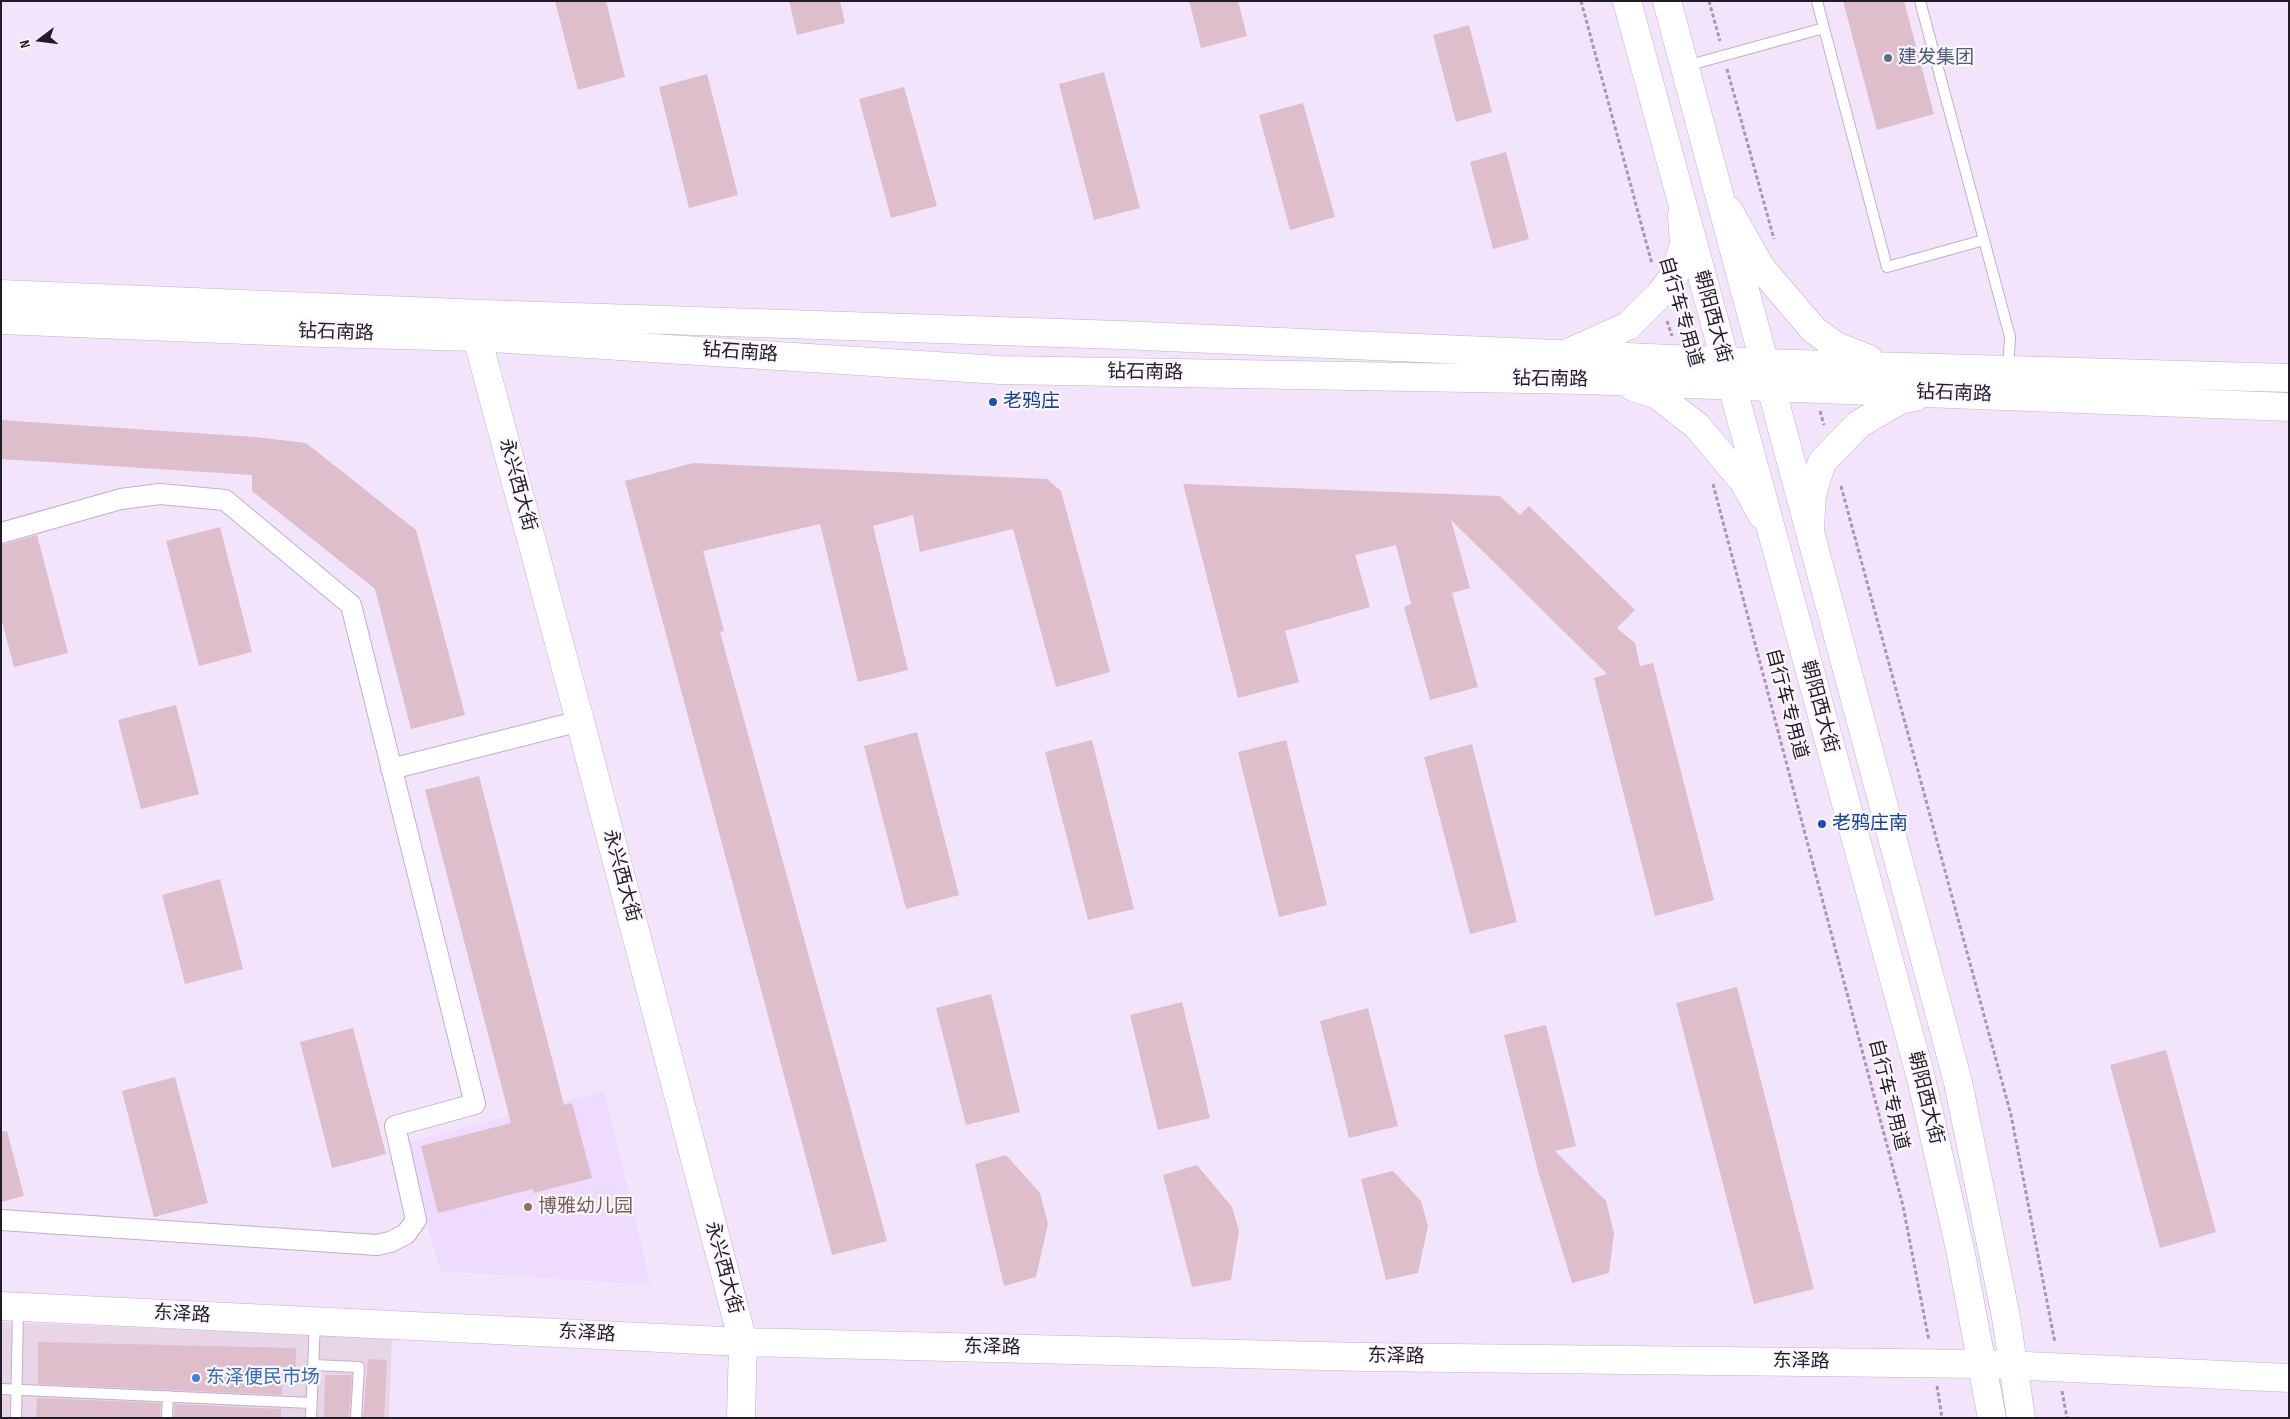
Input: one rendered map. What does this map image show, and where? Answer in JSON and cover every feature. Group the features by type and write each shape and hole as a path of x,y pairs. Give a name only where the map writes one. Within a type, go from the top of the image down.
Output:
{"main road":[{"name":"朝阳西大街","path":"1627,1 1921,1078 1960,1249 1992,1418"},
{"name":"朝阳西大街","path":"1667,1 1958,1082 2004,1307 2021,1418"},
{"path":"1717,188 1761,268 1814,330 1836,346 1860,357 1894,366"},
{"path":"1563,354 1628,326 1660,294 1674,276 1684,244 1681,200"},
{"name":"钻石南路","path":"1,294 493,314 1120,335 1678,359 1728,373"},
{"name":"钻石南路","path":"1,320 320,333 477,337 1000,370 1617,381 1728,373 1768,375 1894,366 2289,378"},
{"name":"永兴西大街","path":"477,337 743,1342 741,1418"},
{"name":"钻石南路","path":"1768,375 1814,389 2289,407"},
{"path":"1617,381 1656,394 1697,426 1744,482 1772,534"},
{"path":"1810,530 1812,494 1822,462 1831,451 1859,424 1884,408 1900,400 1930,393"},
{"name":"东泽路","path":"10,1306 743,1342 1362,1357 1983,1364 2289,1378"}],"street":[{"path":"1,533 121,499 160,494 225,500 351,606 475,1104 395,1126 416,1220 406,1234 390,1242 377,1245 1,1220"},
{"path":"392,769 580,721"}],"lane":[{"path":"1817,1 1888,267 1984,240"},
{"path":"1920,1 2010,337 2008,370"},
{"path":"1685,66 1824,28"},
{"path":"10,1306 17,1390 16,1418"},
{"path":"311,1418 316,1321"},
{"path":"313,1366 359,1367 356,1418"},
{"path":"1,1389 311,1403"},
{"path":"167,1418 168,1396"}],"path":[{"name":"自行车专用道","path":"1582,1 1678,359"},
{"path":"1709,1 1774,241"},
{"path":"1814,389 2011,1115 2046,1292 2066,1418"},
{"name":"自行车专用道","path":"1710,474 1903,1206 1934,1364 1942,1418"}],"shaded area":[{"name":"博雅幼儿园","path":"604,1091 651,1285 440,1271 406,1143"},
{"name":"东泽便民市场","path":"1,1322 392,1338 389,1418 1,1418"}],"building":[{"path":"555,1 606,1 625,77 578,90"},
{"path":"789,1 840,1 845,23 797,35"},
{"path":"1189,1 1238,1 1247,36 1201,48"},
{"name":"建发集团","path":"1843,1 1904,1 1934,114 1877,130"},
{"path":"1469,25 1492,112 1456,122 1433,35"},
{"path":"1104,72 1140,208 1094,220 1059,84"},
{"path":"707,74 738,195 689,208 659,87"},
{"path":"904,87 937,206 891,218 859,99"},
{"path":"1303,103 1335,217 1290,230 1259,115"},
{"path":"1506,152 1529,239 1493,249 1470,162"},
{"path":"1,420 255,437 306,443 416,530 465,715 411,729 375,589 252,491 252,475 1,459"},
{"path":"693,463 1047,479 1061,491 1110,672 1056,687 1013,529 920,552 913,515 873,526 908,670 858,682 820,524 703,551 724,631 720,632 887,1241 832,1255 625,481"},
{"path":"1183,484 1500,496 1520,515 1529,506 1635,610 1617,628 1635,643 1640,666 1653,663 1714,900 1655,916 1594,678 1607,674 1451,520 1470,588 1452,593 1478,687 1430,700 1404,607 1411,604 1396,545 1355,555 1370,607 1285,631 1299,682 1238,698"},
{"path":"220,527 252,652 199,666 166,541"},
{"path":"37,535 68,653 14,667 1,618 1,545"},
{"path":"176,705 199,794 141,809 118,720"},
{"path":"917,732 959,895 906,909 864,746"},
{"path":"1092,740 1134,909 1088,920 1045,752"},
{"path":"1286,740 1327,905 1279,917 1238,752"},
{"path":"1472,744 1517,922 1470,934 1424,757"},
{"path":"479,776 564,1105 572,1103 592,1178 534,1193 533,1189 438,1213 421,1146 511,1123 425,790"},
{"path":"220,879 243,969 185,984 162,895"},
{"path":"1737,987 1814,1289 1754,1304 1676,1003"},
{"path":"991,994 1020,1112 966,1125 936,1008"},
{"path":"1182,1002 1210,1118 1158,1130 1130,1015"},
{"path":"1368,1008 1398,1126 1349,1138 1320,1021"},
{"path":"1546,1025 1576,1146 1555,1151 1606,1201 1614,1233 1609,1273 1572,1283 1538,1171 1504,1035"},
{"path":"353,1028 386,1154 332,1168 300,1042"},
{"path":"2166,1050 2216,1232 2160,1248 2110,1065"},
{"path":"175,1077 208,1203 154,1217 122,1091"},
{"path":"7,1131 24,1196 1,1202 1,1132"},
{"path":"1006,1155 1040,1193 1048,1224 1036,1277 1004,1286 975,1164"},
{"path":"1197,1165 1232,1207 1239,1231 1231,1280 1192,1287 1163,1175"},
{"path":"1393,1171 1421,1201 1428,1226 1418,1273 1386,1280 1361,1179"},
{"path":"38,1342 296,1348 295,1381 282,1380 282,1395 38,1384"},
{"path":"368,1359 387,1360 384,1418 363,1418"},
{"path":"325,1375 352,1375 349,1418 324,1418"},
{"path":"37,1398 161,1403 160,1418 36,1418"},
{"path":"175,1404 281,1409 281,1418 174,1418"}],"place":[{"name":"建发集团","path":"1888,58"},
{"name":"老鸦庄","path":"993,402"},
{"name":"老鸦庄南","path":"1822,824"},
{"name":"博雅幼儿园","path":"528,1207"},
{"name":"东泽便民市场","path":"196,1378"}]}
